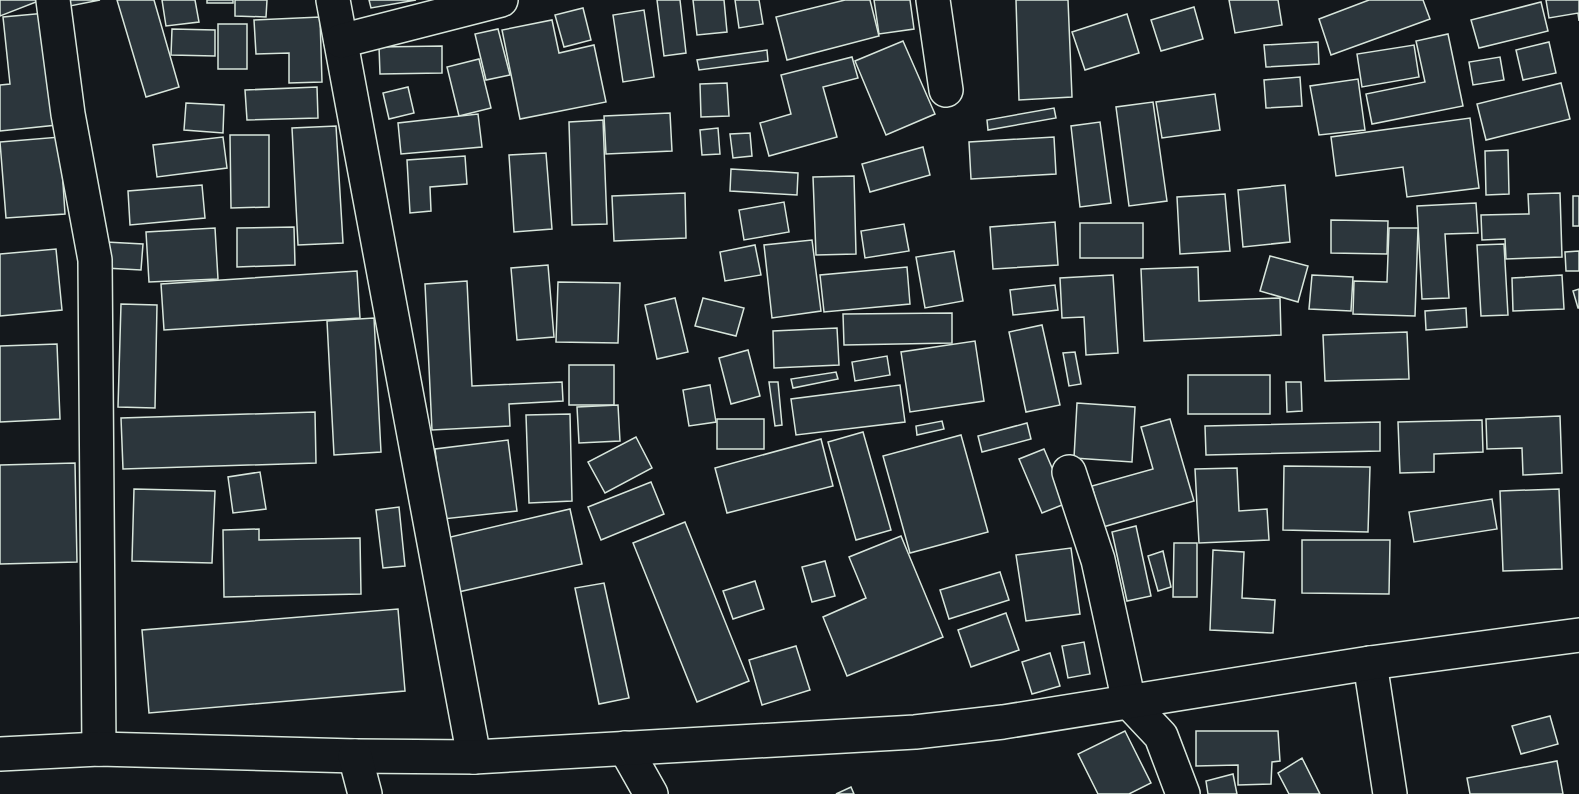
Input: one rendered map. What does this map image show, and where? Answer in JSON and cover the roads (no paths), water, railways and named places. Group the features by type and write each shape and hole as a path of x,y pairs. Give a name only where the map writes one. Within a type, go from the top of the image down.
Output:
{"street":[{"path":"53,0 68,114 95,260 99,749"},
{"path":"333,0 474,757"},
{"path":"341,41 501,0"},
{"path":"933,0 946,90"},
{"path":"1069,472 1098,560 1129,702 1161,736 1183,794"},
{"path":"0,754 99,749 474,757 915,732 1003,722 1370,663 1579,635"},
{"path":"1370,663 1390,794"},
{"path":"625,748 651,794"},
{"path":"355,756 365,794"}]}
